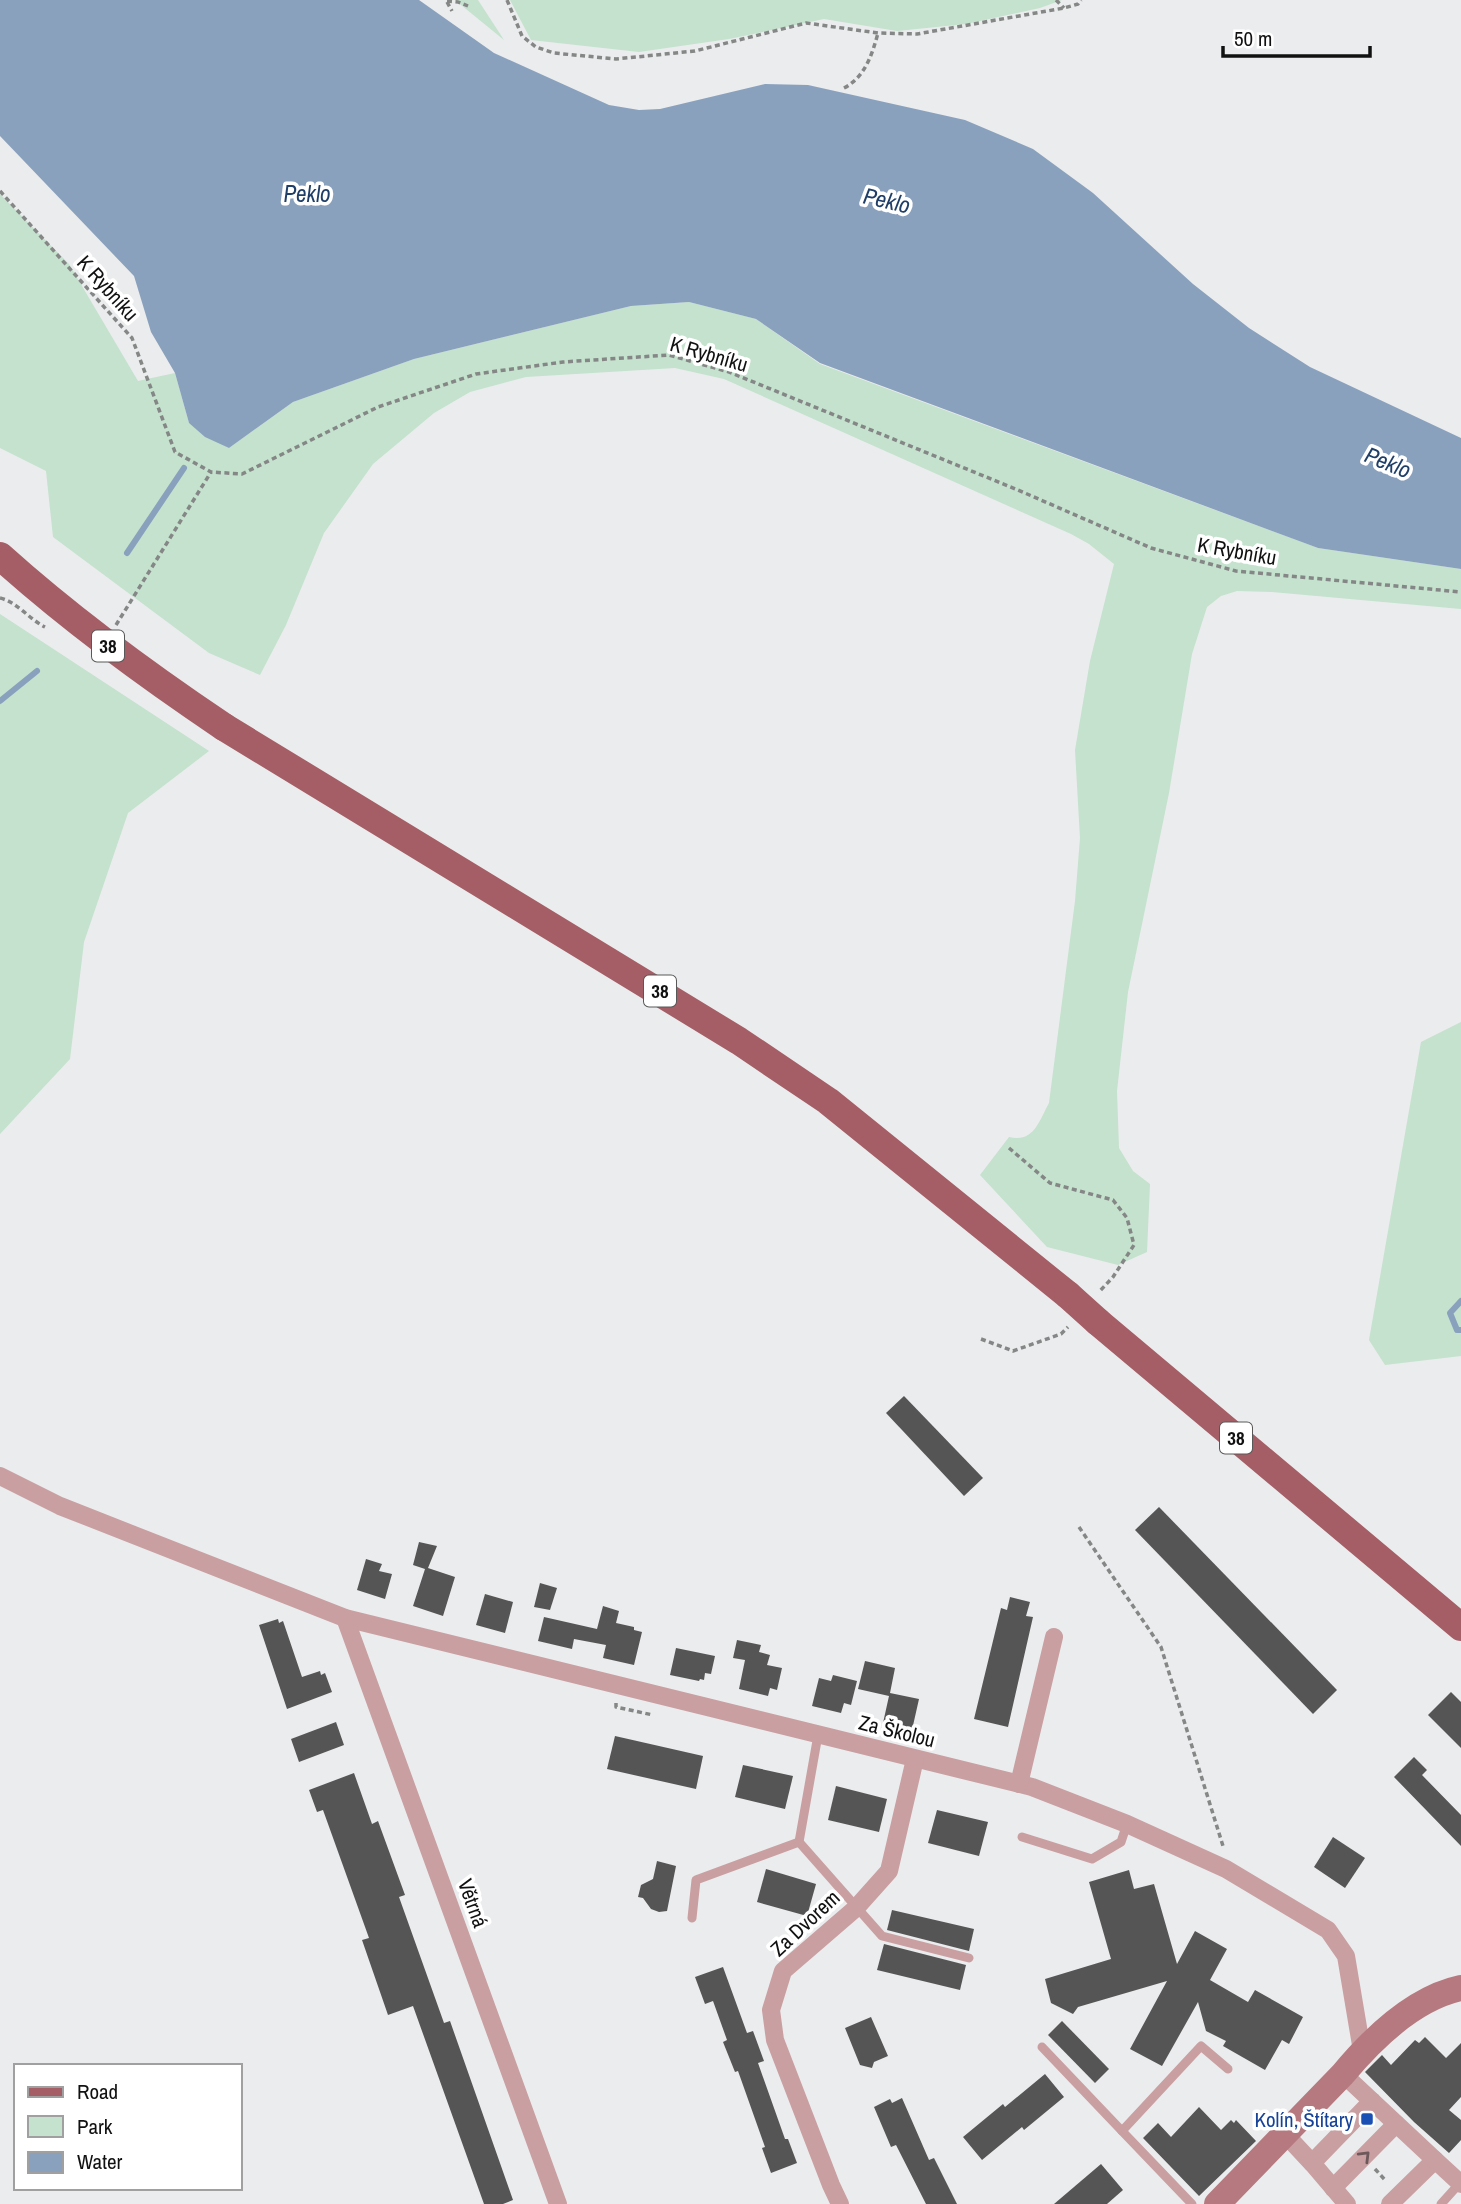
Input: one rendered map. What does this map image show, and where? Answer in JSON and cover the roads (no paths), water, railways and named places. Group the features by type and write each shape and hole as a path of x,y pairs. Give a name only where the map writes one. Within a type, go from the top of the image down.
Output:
{"main road":[{"name":"38","path":"0,556 99,639 224,727 739,1041 828,1101 1087,1304 1461,1627"}],"street":[{"name":"Za Školou","path":"0,1476 60,1506 308,1606 345,1618 1019,1784 1127,1824 1226,1869 1328,1930 1346,1956 1362,2051"},
{"name":"Větrná","path":"345,1618 558,2204"},
{"path":"1019,1784 1054,1637"},
{"name":"Za Dvorem","path":"840,2204 775,2040 771,2010 783,1971 856,1908 889,1871 915,1759"},
{"path":"1217,2204 1362,2051 1415,2007 1448,1991 1461,1988"},
{"path":"1343,2074 1461,2184"},
{"path":"1312,2163 1372,2101"},
{"path":"1333,2188 1396,2124"},
{"path":"1284,2133 1347,2204"},
{"path":"1395,2203 1434,2160"}],"lane":[{"path":"799,1842 817,1735"},
{"path":"1022,1837 1091,1859 1121,1842 1127,1824"},
{"path":"799,1842 883,1936 969,1958"},
{"path":"692,1918 696,1880 799,1842"},
{"path":"1122,2131 1201,2046 1228,2069"},
{"path":"1042,2047 1192,2204"},
{"path":"1441,2204 1461,2184"}],"water":[{"name":"Peklo","path":"0,0 419,0 494,53 609,105 639,110 660,109 765,84 808,85 965,120 1033,149 1093,193 1193,284 1249,328 1310,367 1461,438 1461,569 1318,548 820,363 756,319 689,302 631,306 414,359 293,402 229,448 205,437 189,423 175,373 151,332 134,276 0,136"}],"waterway":[{"path":"127,553 184,468"},
{"path":"0,701 37,671"},
{"name":"Peklo","path":"1461,1301 1450,1313 1457,1330 1461,1330"}],"place":[{"name":"Kolín, Štítary","path":"1367,2119"}]}
